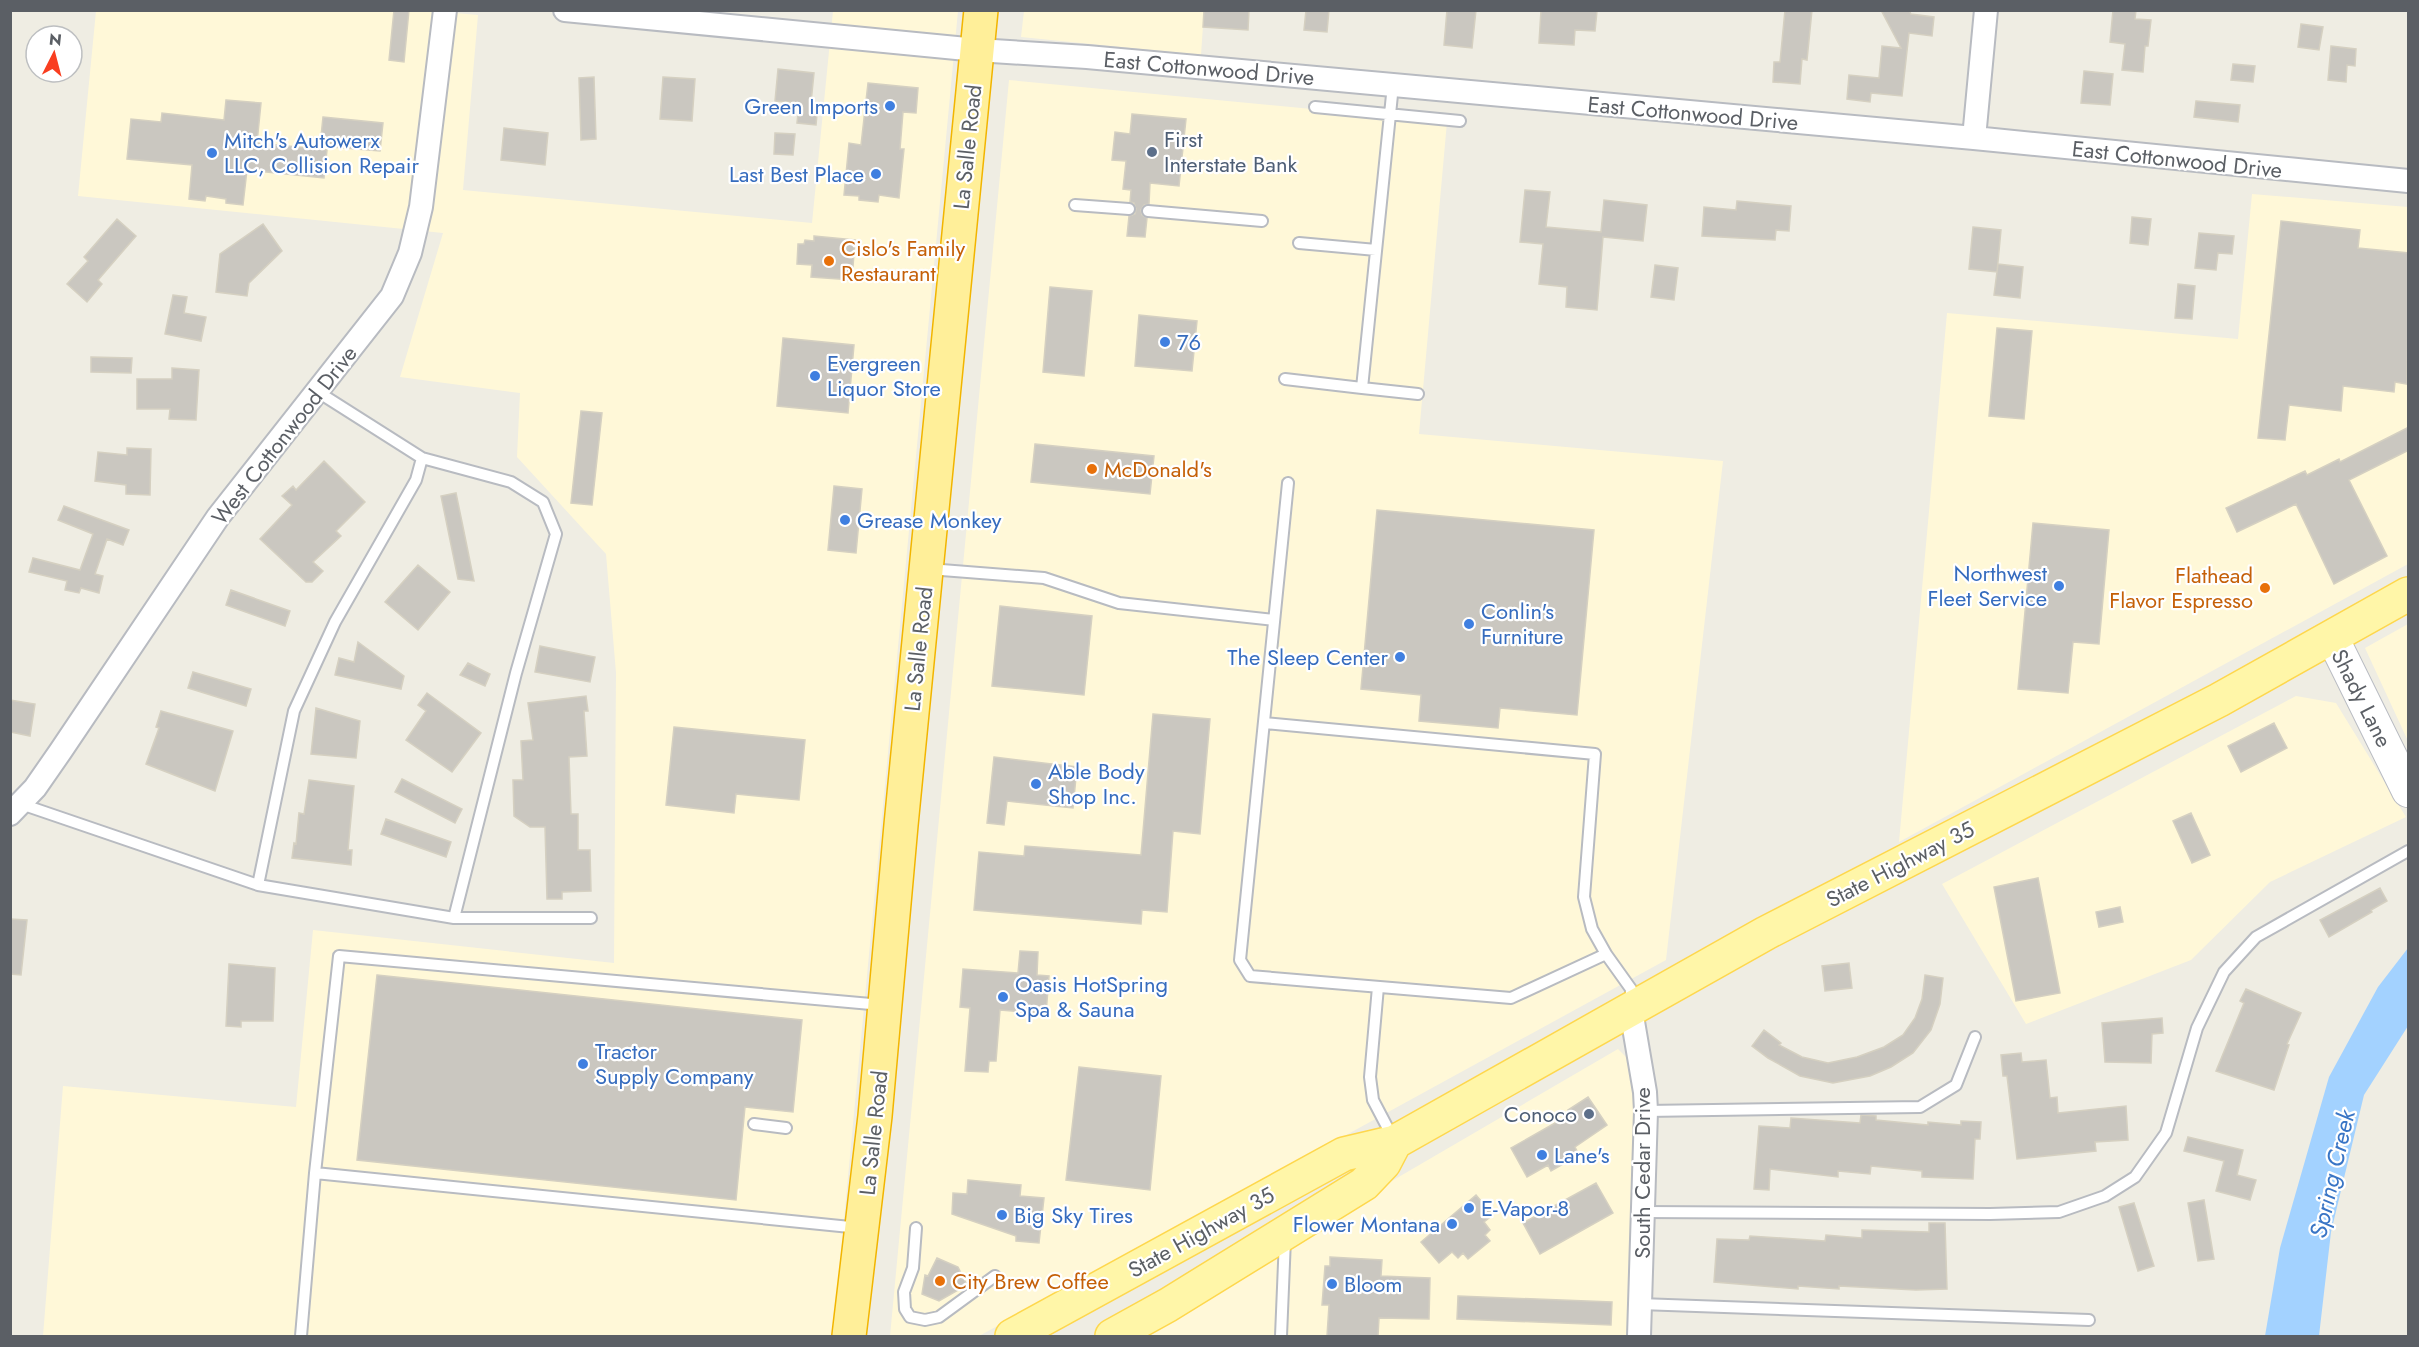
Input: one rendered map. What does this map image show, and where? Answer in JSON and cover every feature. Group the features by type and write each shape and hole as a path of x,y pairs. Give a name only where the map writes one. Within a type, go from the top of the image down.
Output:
{"highway":[{"name":"La Salle Road","path":"849,1336 863,1228 981,10"},
{"path":"826,1336 831,1322 856,1287"}],"main road":[{"name":"State Highway 35","path":"1012,1336 1344,1154 1395,1142 1776,927 2219,700 2409,594"},
{"name":"Shady Lane","path":"2332,637 2409,791"},
{"name":"State Highway 35","path":"1112,1336 1168,1305 1364,1184 1383,1163 1395,1142"}],"street":[{"name":"West Cottonwood Drive","path":"16,809 60,752 218,517 392,296 410,253 421,207 445,10"},
{"path":"565,10 977,50"},
{"path":"1974,138 1986,10"},
{"name":"East Cottonwood Drive","path":"977,50 1110,59 1974,138 2409,181"},
{"name":"South Cedar Drive","path":"1631,1010 1646,1092 1639,1336"}],"lane":[{"path":"1362,388 1393,86"},
{"path":"1315,107 1460,121"},
{"path":"1075,205 1129,209"},
{"path":"1148,211 1262,221"},
{"path":"1299,243 1376,250"},
{"path":"1285,379 1418,394"},
{"path":"318,392 422,458 511,482 543,502 556,534 516,673 454,918"},
{"path":"258,885 294,711 335,622 416,480 422,458"},
{"path":"1288,483 1240,960 1250,976 1511,998 1606,954"},
{"path":"926,568 1044,578 1119,603 1274,620"},
{"path":"1264,723 1595,754 1584,897 1592,929 1606,954 1631,989 1631,1010"},
{"path":"16,809 258,885 454,918 591,918"},
{"path":"1643,1212 1978,1214 2059,1212 2105,1196 2135,1177 2166,1133 2197,1028 2224,972 2256,937 2409,851"},
{"path":"301,1336 315,1173 339,956 885,1005"},
{"path":"1378,987 1370,1077 1372,1100 1395,1142"},
{"path":"1646,1111 1920,1107 1956,1085 1975,1037"},
{"path":"754,1124 786,1128"},
{"path":"315,1173 863,1228"},
{"path":"916,1228 913,1268 904,1292 904,1309 910,1317 925,1320 939,1317 995,1276"},
{"path":"1281,1336 1285,1233"},
{"path":"1640,1304 2089,1320"}],"shaded area":[{"path":"420,10 478,15 463,190 812,223 833,11 958,11 833,1336 43,1336 63,1086 296,1107 313,930 614,963 616,673 606,554 517,457 520,393 400,377 443,233 78,196 96,11"},
{"path":"1024,11 1204,11 1201,55 1021,37"},
{"path":"1009,80 1447,122 1419,434 1723,461 1666,960 979,1336 890,1336"},
{"path":"2252,194 2408,207 2408,564 1899,842 1947,313 2238,339"},
{"path":"2408,624 2408,741 2365,648"},
{"path":"2296,696 2336,703 2406,817 2270,882 2191,960 2026,1024 1942,884"},
{"path":"1618,1049 1636,1067 1629,1336 1126,1336"}],"water":[{"name":"Spring Creek","path":"2408,948 2408,1026 2364,1095 2331,1232 2319,1336 2265,1336 2280,1248 2329,1077 2378,987"}],"building":[{"path":"394,10 409,10 404,62 389,60"},
{"path":"1204,10 1249,10 1248,30 1203,27"},
{"path":"1306,10 1329,10 1327,32 1304,30"},
{"path":"1447,10 1476,10 1472,48 1444,45"},
{"path":"1541,10 1597,11 1595,31 1575,30 1574,45 1539,43"},
{"path":"1785,10 1812,10 1807,60 1802,59 1800,84 1773,82 1774,62 1780,62"},
{"path":"1881,10 1909,10 1911,14 1934,17 1932,36 1909,33 1902,96 1871,93 1870,102 1847,99 1849,75 1879,78 1882,46 1901,48"},
{"path":"2113,10 2136,10 2135,19 2151,20 2148,46 2145,46 2143,72 2122,70 2125,44 2110,42"},
{"path":"2301,24 2323,27 2319,50 2298,47"},
{"path":"2331,46 2356,49 2355,66 2347,65 2346,82 2328,80"},
{"path":"2233,64 2255,66 2253,82 2231,80"},
{"path":"778,69 814,73 811,103 818,103 816,125 797,123 799,103 775,101"},
{"path":"2084,71 2113,74 2110,105 2081,103"},
{"path":"594,77 596,139 581,140 579,78"},
{"path":"663,77 695,79 692,121 660,119"},
{"path":"868,83 918,88 916,113 903,112 900,149 904,149 899,198 879,195 878,202 859,200 859,196 844,195 849,143 861,145"},
{"path":"226,100 261,103 257,143 327,150 324,178 247,170 243,205 226,203 226,199 206,196 205,201 189,199 192,165 127,159 131,119 161,122 162,113 224,120"},
{"path":"2196,101 2240,105 2238,122 2194,117"},
{"path":"1132,114 1186,119 1179,186 1150,183 1149,204 1144,205 1141,210 1142,215 1147,218 1145,237 1127,236 1129,216 1135,214 1136,209 1134,203 1130,202 1131,190 1123,189 1126,161 1112,160 1115,132 1130,134"},
{"path":"323,117 383,123 380,151 320,146"},
{"path":"504,128 548,133 545,165 501,160"},
{"path":"775,133 795,134 793,155 774,154"},
{"path":"1525,190 1550,192 1546,227 1601,232 1604,200 1647,205 1643,241 1603,237 1597,310 1566,307 1567,287 1539,284 1543,244 1520,242"},
{"path":"1737,201 1791,206 1789,231 1776,230 1775,240 1702,236 1704,207 1736,210"},
{"path":"2132,217 2151,219 2148,245 2130,243"},
{"path":"117,219 136,236 98,280 102,284 87,302 67,284 88,261 84,257"},
{"path":"2281,221 2360,230 2358,248 2409,253 2407,384 2395,382 2394,392 2343,386 2341,411 2289,405 2285,440 2258,438"},
{"path":"263,224 282,251 249,283 247,296 216,292 220,254"},
{"path":"1973,227 2001,230 1997,272 1969,269"},
{"path":"2199,233 2234,236 2232,254 2218,253 2216,270 2195,268"},
{"path":"814,236 855,240 852,280 811,277 812,265 797,264 798,244 804,244 805,240 814,241"},
{"path":"1998,264 2023,267 2020,298 1994,295"},
{"path":"1655,265 1678,268 1674,300 1651,297"},
{"path":"2178,284 2195,286 2192,319 2175,318"},
{"path":"1050,287 1092,291 1084,376 1043,372"},
{"path":"173,295 187,297 184,313 206,317 201,341 165,334"},
{"path":"1139,315 1197,321 1192,371 1135,366"},
{"path":"1997,328 2032,331 2024,419 1989,416"},
{"name":"Evergreen Liquor Store","path":"783,338 854,345 848,413 777,406"},
{"path":"91,357 132,358 131,373 91,372"},
{"path":"172,368 199,370 196,420 169,419 170,409 137,409 137,379 172,379"},
{"path":"581,411 602,413 592,505 571,503"},
{"path":"2409,427 2409,450 2349,480 2387,556 2334,584 2296,504 2237,532 2226,508 2305,471 2307,475 2339,459 2340,462"},
{"name":"McDonald's","path":"1035,444 1154,456 1150,494 1031,482"},
{"path":"127,448 151,449 150,495 126,494 126,485 95,481 98,452 127,455"},
{"path":"324,461 365,502 336,531 341,536 313,562 323,571 312,582 306,582 260,539 292,505 282,496 293,486 296,490"},
{"name":"Grease Monkey","path":"834,486 862,489 856,553 828,550"},
{"path":"456,493 474,581 458,579 441,496"},
{"path":"64,506 129,530 123,545 107,539 95,574 103,576 99,593 81,588 79,593 65,590 67,581 29,572 33,558 80,570 93,534 58,520"},
{"path":"1377,510 1594,530 1577,715 1500,708 1498,728 1419,721 1421,695 1361,689"},
{"path":"2033,523 2109,530 2099,644 2073,642 2068,693 2018,689"},
{"path":"418,565 450,592 418,630 385,602"},
{"path":"231,590 290,611 285,626 226,605"},
{"path":"1000,606 1092,616 1084,695 992,686"},
{"path":"358,642 404,676 401,689 335,675 339,658 354,662"},
{"path":"540,646 595,657 590,682 535,672"},
{"path":"468,663 490,674 485,686 460,675"},
{"path":"193,672 251,689 246,706 188,688"},
{"path":"427,693 481,733 452,772 406,740 426,711 418,705"},
{"path":"586,696 588,711 584,711 587,756 569,757 571,814 578,814 578,850 590,850 591,891 562,892 562,899 547,899 545,827 530,827 514,816 513,780 523,780 521,741 533,740 528,703"},
{"path":"10,700 35,704 30,736 10,732"},
{"path":"316,708 360,721 356,758 311,754"},
{"path":"161,711 233,731 215,791 146,764 159,728 156,727"},
{"path":"1153,714 1210,719 1200,834 1173,831 1167,912 1142,910 1141,924 974,910 979,852 1024,856 1025,846 1141,855"},
{"path":"2274,723 2287,748 2241,772 2228,746"},
{"path":"674,727 805,740 799,800 736,794 734,813 666,805"},
{"path":"994,757 1077,767 1073,808 1007,801 1004,825 987,823"},
{"path":"402,779 462,809 455,823 395,792"},
{"path":"309,780 354,786 348,850 352,850 351,865 292,858 294,843 296,844 299,813 304,814"},
{"path":"2191,813 2210,855 2192,863 2173,821"},
{"path":"386,819 451,842 446,857 381,834"},
{"path":"2038,878 2060,993 2016,1001 1994,887"},
{"path":"2380,888 2387,901 2329,937 2320,920"},
{"path":"2120,907 2123,922 2099,927 2096,912"},
{"path":"10,919 27,920 21,975 10,974"},
{"path":"1020,951 1038,952 1037,975 1049,976 1046,1014 1000,1010 996,1061 989,1061 988,1072 965,1071 970,1008 960,1007 963,969 1018,973"},
{"path":"1849,963 1852,988 1825,991 1822,966"},
{"path":"229,964 275,968 273,1021 241,1021 241,1027 226,1026"},
{"name":"Tractor Supply Company","path":"377,975 802,1020 793,1112 745,1107 736,1200 357,1160"},
{"path":"1925,975 1943,978 1940,1004 1931,1030 1913,1053 1891,1067 1870,1076 1833,1083 1800,1076 1752,1046 1764,1030 1781,1043 1779,1045 1802,1057 1828,1063 1857,1057 1884,1047 1903,1035 1915,1018 1922,999"},
{"path":"2246,989 2301,1013 2287,1044 2289,1045 2274,1090 2216,1071 2244,1003 2240,1001"},
{"path":"2162,1018 2163,1033 2152,1034 2151,1063 2105,1062 2102,1023"},
{"path":"2021,1053 2022,1062 2046,1060 2050,1098 2057,1097 2058,1113 2126,1106 2128,1140 2095,1142 2096,1151 2017,1159 2007,1076 2003,1076 2001,1055"},
{"path":"1079,1067 1161,1076 1150,1190 1066,1180"},
{"path":"1588,1097 1607,1125 1575,1147 1579,1155 1551,1171 1548,1165 1527,1177 1511,1148 1571,1114 1568,1110"},
{"path":"1861,1115 1876,1116 1876,1120 1928,1125 1928,1122 1961,1125 1961,1121 1981,1122 1980,1139 1975,1139 1973,1179 1922,1177 1922,1171 1871,1166 1870,1174 1838,1171 1838,1177 1770,1169 1769,1190 1754,1189 1759,1126 1790,1128 1791,1118 1860,1123"},
{"path":"2188,1137 2243,1150 2237,1175 2256,1180 2250,1200 2216,1191 2224,1161 2184,1151"},
{"path":"968,1180 1021,1185 1020,1196 1044,1198 1039,1243 1016,1241 1016,1236 952,1214 953,1193 967,1194"},
{"path":"1596,1183 1613,1213 1540,1254 1523,1223"},
{"path":"1476,1195 1493,1215 1484,1222 1490,1230 1485,1235 1490,1241 1468,1259 1463,1253 1458,1258 1452,1252 1439,1263 1421,1242"},
{"path":"2204,1200 2214,1259 2198,1261 2188,1203"},
{"path":"2134,1203 2154,1266 2138,1271 2119,1207"},
{"path":"1929,1223 1945,1223 1947,1289 1916,1290 1839,1286 1839,1289 1798,1286 1798,1289 1714,1282 1717,1239 1749,1240 1750,1236 1825,1241 1826,1235 1862,1238 1862,1230 1929,1232"},
{"path":"1330,1257 1382,1260 1381,1276 1430,1278 1429,1319 1379,1318 1378,1336 1327,1336 1329,1305 1322,1305 1325,1266 1330,1266"},
{"path":"937,1258 958,1267 967,1285 939,1301 922,1294 925,1275 928,1276"},
{"path":"1458,1296 1612,1302 1611,1325 1457,1319"}],"place":[{"name":"Green Imports","path":"890,106"},
{"name":"First Interstate Bank","path":"1152,152"},
{"name":"Mitch's Autowerx LLC, Collision Repair","path":"212,153"},
{"name":"Last Best Place","path":"876,174"},
{"name":"Cislo's Family Restaurant","path":"829,261"},
{"name":"76","path":"1165,342"},
{"name":"Evergreen Liquor Store","path":"815,376"},
{"name":"McDonald's","path":"1092,469"},
{"name":"Grease Monkey","path":"845,520"},
{"name":"Northwest Fleet Service","path":"2059,586"},
{"name":"Flathead Flavor Espresso","path":"2265,588"},
{"name":"Conlin's Furniture","path":"1469,624"},
{"name":"The Sleep Center","path":"1400,657"},
{"name":"Able Body Shop Inc.","path":"1036,784"},
{"name":"Oasis HotSpring Spa & Sauna","path":"1003,997"},
{"name":"Tractor Supply Company","path":"583,1064"},
{"name":"Conoco","path":"1589,1114"},
{"name":"Lane's","path":"1542,1155"},
{"name":"E-Vapor-8","path":"1469,1208"},
{"name":"Big Sky Tires","path":"1002,1215"},
{"name":"Flower Montana","path":"1452,1224"},
{"name":"City Brew Coffee","path":"940,1281"},
{"name":"Bloom","path":"1332,1284"}]}
